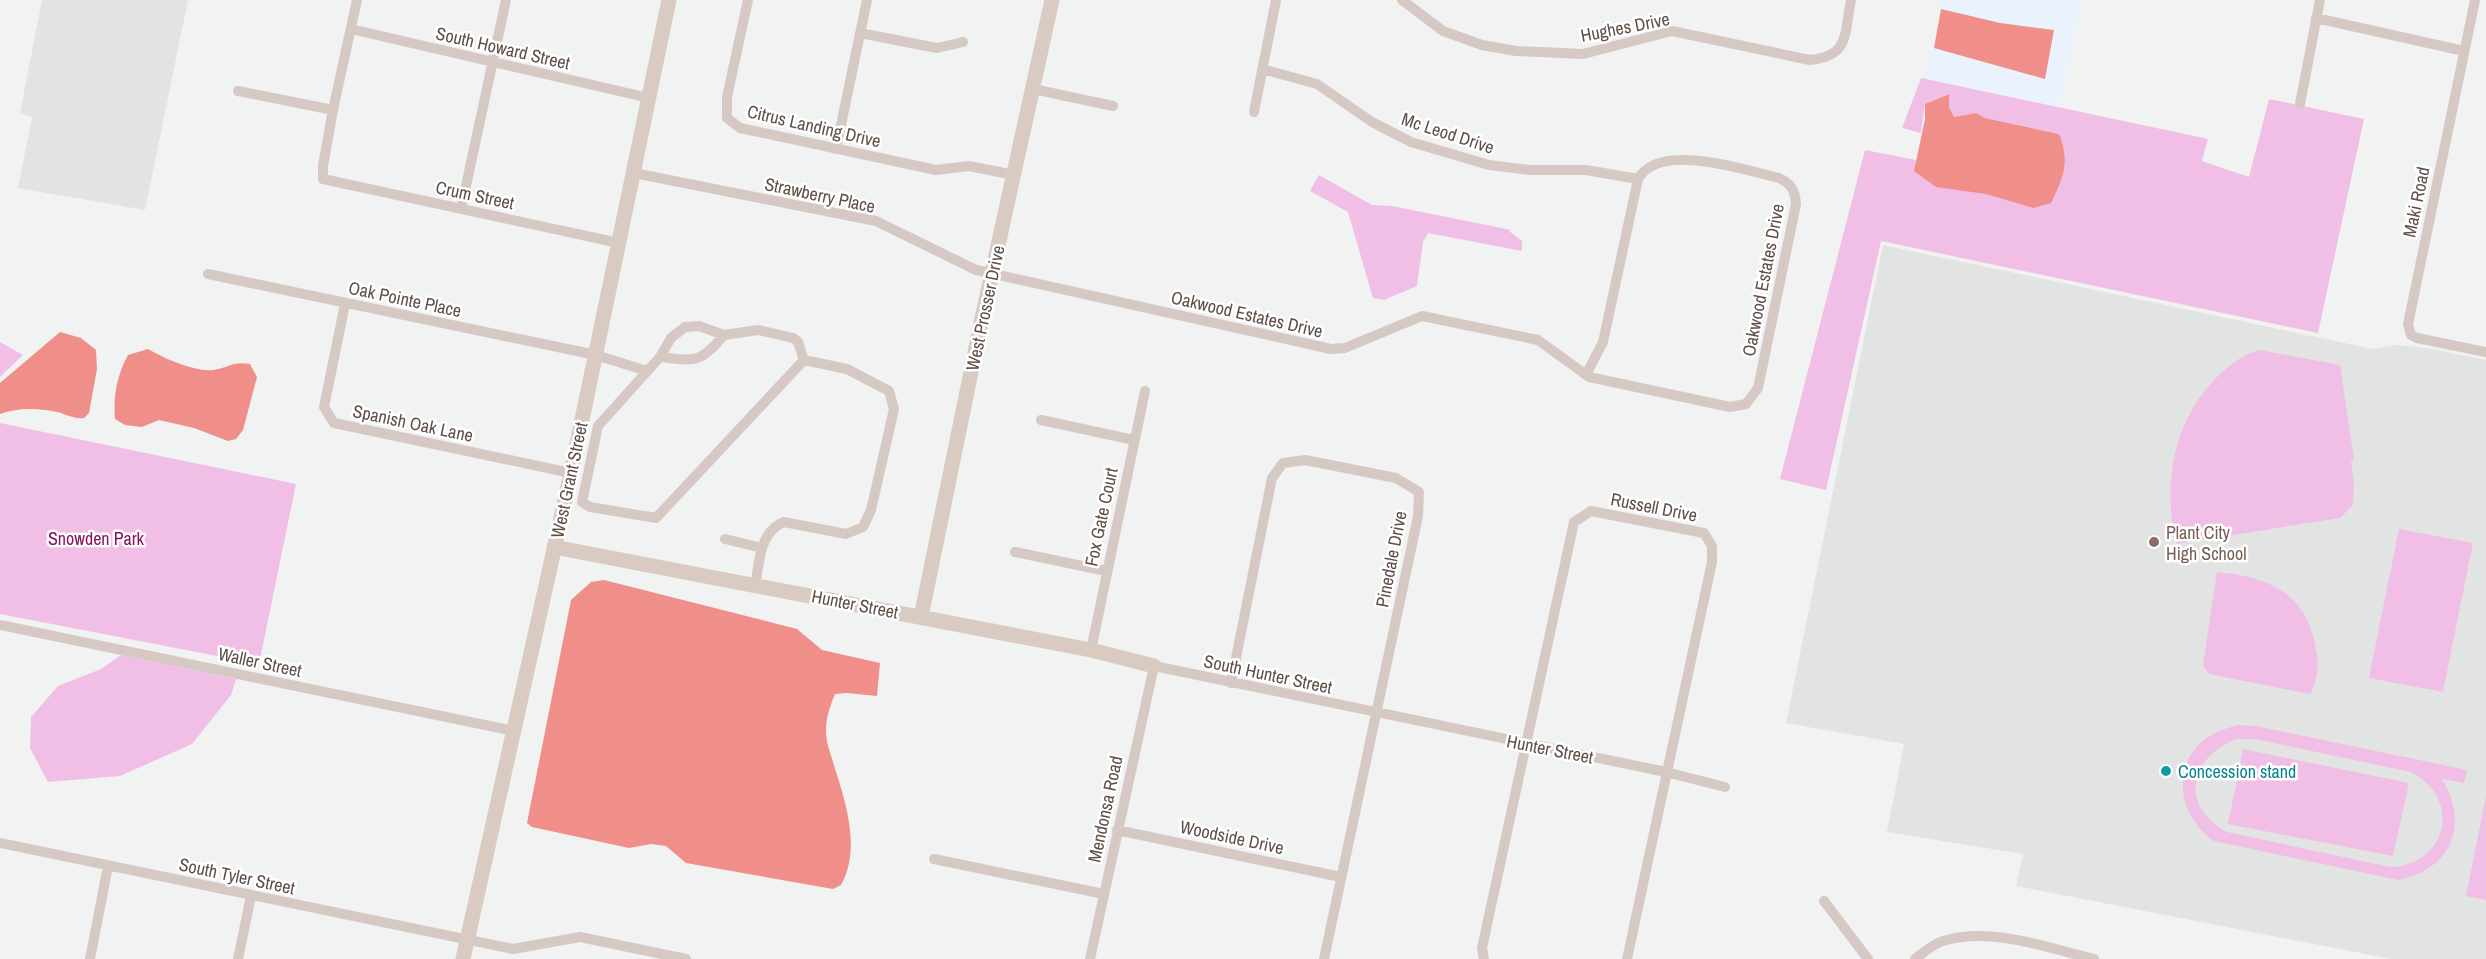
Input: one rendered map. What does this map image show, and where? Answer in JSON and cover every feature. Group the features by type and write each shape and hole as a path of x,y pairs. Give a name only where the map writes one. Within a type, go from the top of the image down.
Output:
{"street":[{"path":"238,91 333,110 357,0"},
{"path":"461,209 506,0"},
{"name":"West Grant Street","path":"463,959 571,473 669,0"},
{"name":"Citrus Landing Drive","path":"748,0 727,97 727,118 740,128 936,170 969,166 1014,175"},
{"path":"836,149 867,0"},
{"name":"West Prosser Drive","path":"921,617 1052,0"},
{"path":"1254,111 1274,0"},
{"name":"Hughes Drive","path":"1402,0 1443,31 1482,45 1516,51 1582,54 1672,31 1810,60 1828,58 1841,48 1851,0"},
{"path":"2300,104 2320,0"},
{"name":"Maki Road","path":"2475,0 2408,324 2410,335 2417,338 2486,352"},
{"path":"2316,18 2464,51"},
{"name":"South Howard Street","path":"351,29 649,98"},
{"path":"860,33 937,48 963,42"},
{"name":"Mc Leod Drive","path":"1262,69 1317,84 1372,122 1411,142 1489,165 1530,170 1586,170 1638,178"},
{"path":"1033,89 1113,106"},
{"name":"Crum Street","path":"333,110 322,166 324,179 619,243"},
{"name":"Oakwood Estates Drive","path":"992,274 1331,350 1345,348 1422,316 1538,340 1586,375 1602,381 1730,407 1746,404 1758,388 1796,204 1795,193 1789,183 1779,178 1695,159 1653,163 1644,168 1638,178"},
{"name":"Strawberry Place","path":"634,173 876,221 962,264 992,274"},
{"path":"1586,375 1603,342 1638,178"},
{"name":"Oak Pointe Place","path":"208,274 596,355 647,371"},
{"name":"Spanish Oak Lane","path":"345,304 324,407 334,423 571,473"},
{"path":"699,326 724,335 758,330 793,339 798,342 804,360 654,519 590,507 582,498 596,431 660,357 671,338 685,327 699,326"},
{"path":"660,357 690,361 708,355 724,335"},
{"path":"755,585 762,548 769,531 784,522 846,534 863,527 871,510 894,409 889,391 882,385 847,369 804,360"},
{"name":"Fox Gate Court","path":"1091,650 1145,391"},
{"path":"1041,420 1134,440"},
{"name":"Pinedale Drive","path":"1231,682 1272,478 1283,464 1305,460 1396,478 1419,492 1418,516 1324,959"},
{"name":"Russell Drive","path":"1484,959 1482,948 1574,522 1590,511 1704,533 1712,546 1712,562 1627,959"},
{"path":"725,539 762,548"},
{"name":"Hunter Street","path":"554,547 1091,650 1154,666"},
{"path":"1015,552 1106,571"},
{"name":"Waller Street","path":"0,625 514,731"},
{"name":"South Hunter Street","path":"1154,666 1376,714"},
{"name":"Mendonsa Road","path":"1090,959 1154,666"},
{"name":"Hunter Street","path":"1376,714 1666,772 1725,787"},
{"name":"Woodside Drive","path":"1117,830 1341,877"},
{"name":"South Tyler Street","path":"0,843 513,949 580,937 686,959"},
{"path":"934,858 1104,894"},
{"path":"90,959 108,866"},
{"path":"238,959 252,896"},
{"path":"1824,902 1868,959"},
{"path":"1915,959 1940,942 1967,936 1997,937 2094,959"}],"shaded area":[{"path":"42,0 188,0 145,210 18,188 32,117 20,113"},
{"path":"1936,0 2082,0 2059,106 2007,98 1921,78 1934,48 2044,79 2054,30 2000,23 1941,9"},
{"path":"1941,9 2000,23 2054,30 2045,79 1934,48"},
{"path":"1949,94 1949,107 1954,117 1976,113 1985,118 2059,134 2065,161 2059,185 2051,203 2033,208 1986,194 1936,187 1914,171 1925,119 1925,104"},
{"name":"Plant City High School","path":"1883,245 2373,349 2397,345 2427,348 2486,360 2486,959 2391,959 2016,886 2023,854 1887,832 1904,744 1786,723"},
{"path":"60,332 81,338 96,350 97,369 89,413 84,418 38,409 22,409 0,414 0,383"},
{"path":"148,349 170,360 197,369 213,370 234,364 250,364 257,377 243,430 236,439 228,441 194,428 159,420 142,427 125,425 115,419 117,386 124,363 128,355"},
{"path":"604,580 797,629 822,650 880,663 877,696 835,694 827,718 827,742 848,814 850,832 851,851 848,868 841,885 833,889 686,863 666,846 651,844 629,848 532,827 527,823 571,600 591,582"}],"green space":[{"path":"1921,78 2208,139 2202,161 2249,177 2269,99 2364,119 2318,333 1881,241 1826,490 1780,479 1865,150 1916,160 1915,171 2033,208 2059,134 1985,118 1976,113 1954,117 1949,107 1948,94 1925,104 1921,133 1902,128"},
{"path":"1319,175 1372,205 1392,206 1511,230 1509,231 1522,241 1522,251 1428,233 1423,242 1417,286 1384,300 1373,298 1348,212 1310,191"},
{"path":"0,342 23,355 0,377"},
{"path":"2259,350 2340,365 2354,460 2351,461 2354,483 2353,505 2340,518 2177,544 2172,522 2171,476 2182,431 2204,391 2220,374 2238,360"},
{"name":"Snowden Park","path":"0,423 296,484 259,664 0,614"},
{"path":"2399,529 2473,543 2443,692 2369,678"},
{"path":"2217,572 2236,574 2269,584 2295,602 2312,630 2317,656 2316,678 2310,694 2209,674 2203,665"},
{"path":"121,655 236,679 231,695 192,744 120,776 48,782 30,748 31,717 58,686 101,669"},
{"path":"2238,725 2256,726 2467,770 2464,783 2442,779 2450,796 2454,813 2454,829 2443,856 2416,874 2398,880 2214,841 2194,821 2188,808 2183,782 2185,768 2200,743 2218,732","holes":["2236,739 2255,739 2411,772 2427,784 2438,798 2442,813 2441,829 2435,843 2425,855 2409,863 2390,867 2227,832 2212,821 2202,809 2196,796 2196,783 2200,770 2208,758 2220,747"]},
{"path":"2243,749 2409,783 2393,856 2228,824"},
{"path":"2486,796 2486,900 2466,896"}],"place":[{"name":"Plant City High School","path":"2154,542"},
{"name":"Concession stand","path":"2166,771"}]}
